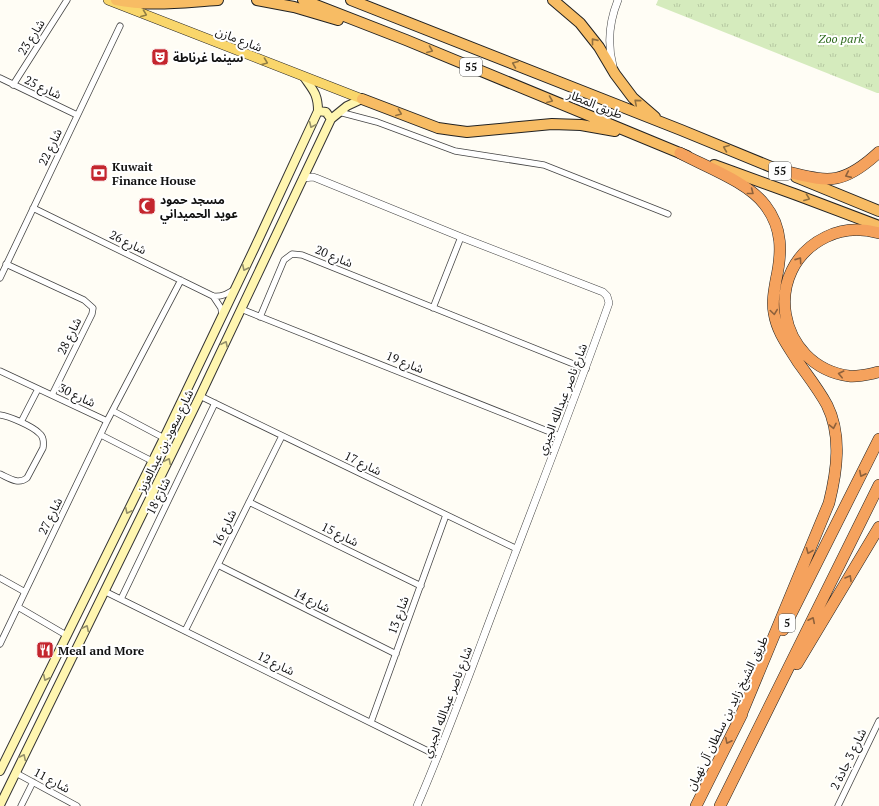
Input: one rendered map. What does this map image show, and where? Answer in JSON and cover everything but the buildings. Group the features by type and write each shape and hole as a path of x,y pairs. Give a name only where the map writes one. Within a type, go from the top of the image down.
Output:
{"highway":[{"path":"116,0 130,3 218,0"},
{"path":"257,0 294,7 406,40"},
{"name":"طريق المطار","path":"302,0 406,40 680,153 797,194 879,226"},
{"name":"طريق المطار","path":"351,0 681,130 879,211"},
{"path":"368,0 390,15"},
{"path":"553,0 580,23 599,47 615,74 633,98 655,117 681,130"},
{"path":"362,99 438,128 452,130 467,132 552,124 581,125 639,136"},
{"path":"774,169 816,178 840,178 864,166 879,152"},
{"path":"680,153 744,186 756,195 765,205 772,217 778,230 780,249 780,260 773,297 776,324 786,344 827,405 833,422 837,452 834,484 829,503 739,720"},
{"path":"879,233 868,230 844,231 830,235 818,241 806,250 792,271 786,284 784,299 786,322 790,332 805,354 812,360 829,371 850,376 862,376 879,372"},
{"name":"طريق الشيخ زايد بن سلطان آل نهيان","path":"696,806 879,439"},
{"name":"5","path":"720,806 879,485"},
{"path":"757,731 879,527"}],"main road":[{"name":"شارع مازن","path":"108,0 362,99"},
{"path":"304,77 318,100 318,111 326,112 331,119"},
{"name":"شارع سعود بن عبدالعزيز","path":"0,805 200,396 331,119 347,106 362,99"},
{"name":"شارع سعود بن عبدالعزيز","path":"0,771 164,438 256,247 318,111"},
{"path":"263,230 267,237 275,237"},
{"path":"256,247 263,246 268,252"},
{"path":"144,478 146,486 155,487"},
{"path":"136,494 141,492 148,501"}],"street":[{"name":"شارع 23","path":"13,85 67,0"},
{"path":"615,74 610,57 609,38 611,22 618,0"},
{"name":"شارع 22","path":"0,278 120,26"},
{"name":"شارع 25","path":"0,78 77,115"},
{"path":"338,112 377,122 455,151 544,165 668,214"},
{"path":"308,168 313,177"},
{"name":"شارع ناصر عبدالله الجبري","path":"303,178 313,177 461,237 603,292 608,296 610,303 586,370 438,756 417,806"},
{"name":"شارع 26","path":"33,208 213,296"},
{"path":"432,308 461,237"},
{"name":"شارع 20","path":"260,317 284,260 292,254 302,254 586,370"},
{"name":"شارع 28","path":"6,264 84,300 92,308 92,314 52,395"},
{"name":"شارع 27","path":"0,644 107,421 181,280"},
{"path":"213,296 227,294 235,288"},
{"path":"213,296 221,308 222,316"},
{"name":"شارع 19","path":"241,309 560,436"},
{"name":"شارع 30","path":"0,371 107,421"},
{"path":"20,422 38,389"},
{"name":"شارع 17","path":"200,396 517,549"},
{"name":"شارع 18","path":"121,599 215,403"},
{"path":"112,411 164,438"},
{"path":"0,415 20,422 40,433 44,443 43,448 24,481 19,482 0,474"},
{"path":"101,435 152,461"},
{"name":"شارع 16","path":"185,631 282,436"},
{"name":"شارع 15","path":"249,502 421,586"},
{"name":"شارع 13","path":"370,722 446,515"},
{"name":"شارع 14","path":"218,565 396,654"},
{"path":"0,578 25,592"},
{"name":"شارع 12","path":"104,591 438,756"},
{"path":"18,607 66,635"},
{"name":"شارع 3 جادة 2","path":"838,806 879,721"},
{"name":"شارع 11","path":"16,773 77,806"},
{"path":"21,806 33,782"}],"green space":[{"name":"Zoo park","path":"658,0 879,0 879,93 656,5"}],"place":[{"name":"سينما غرناطة","path":"160,57"},
{"name":"Kuwait Finance House","path":"99,173"},
{"name":"مسجد حمود عويد الحميداني","path":"147,206"},
{"name":"Meal and More","path":"45,650"}]}
